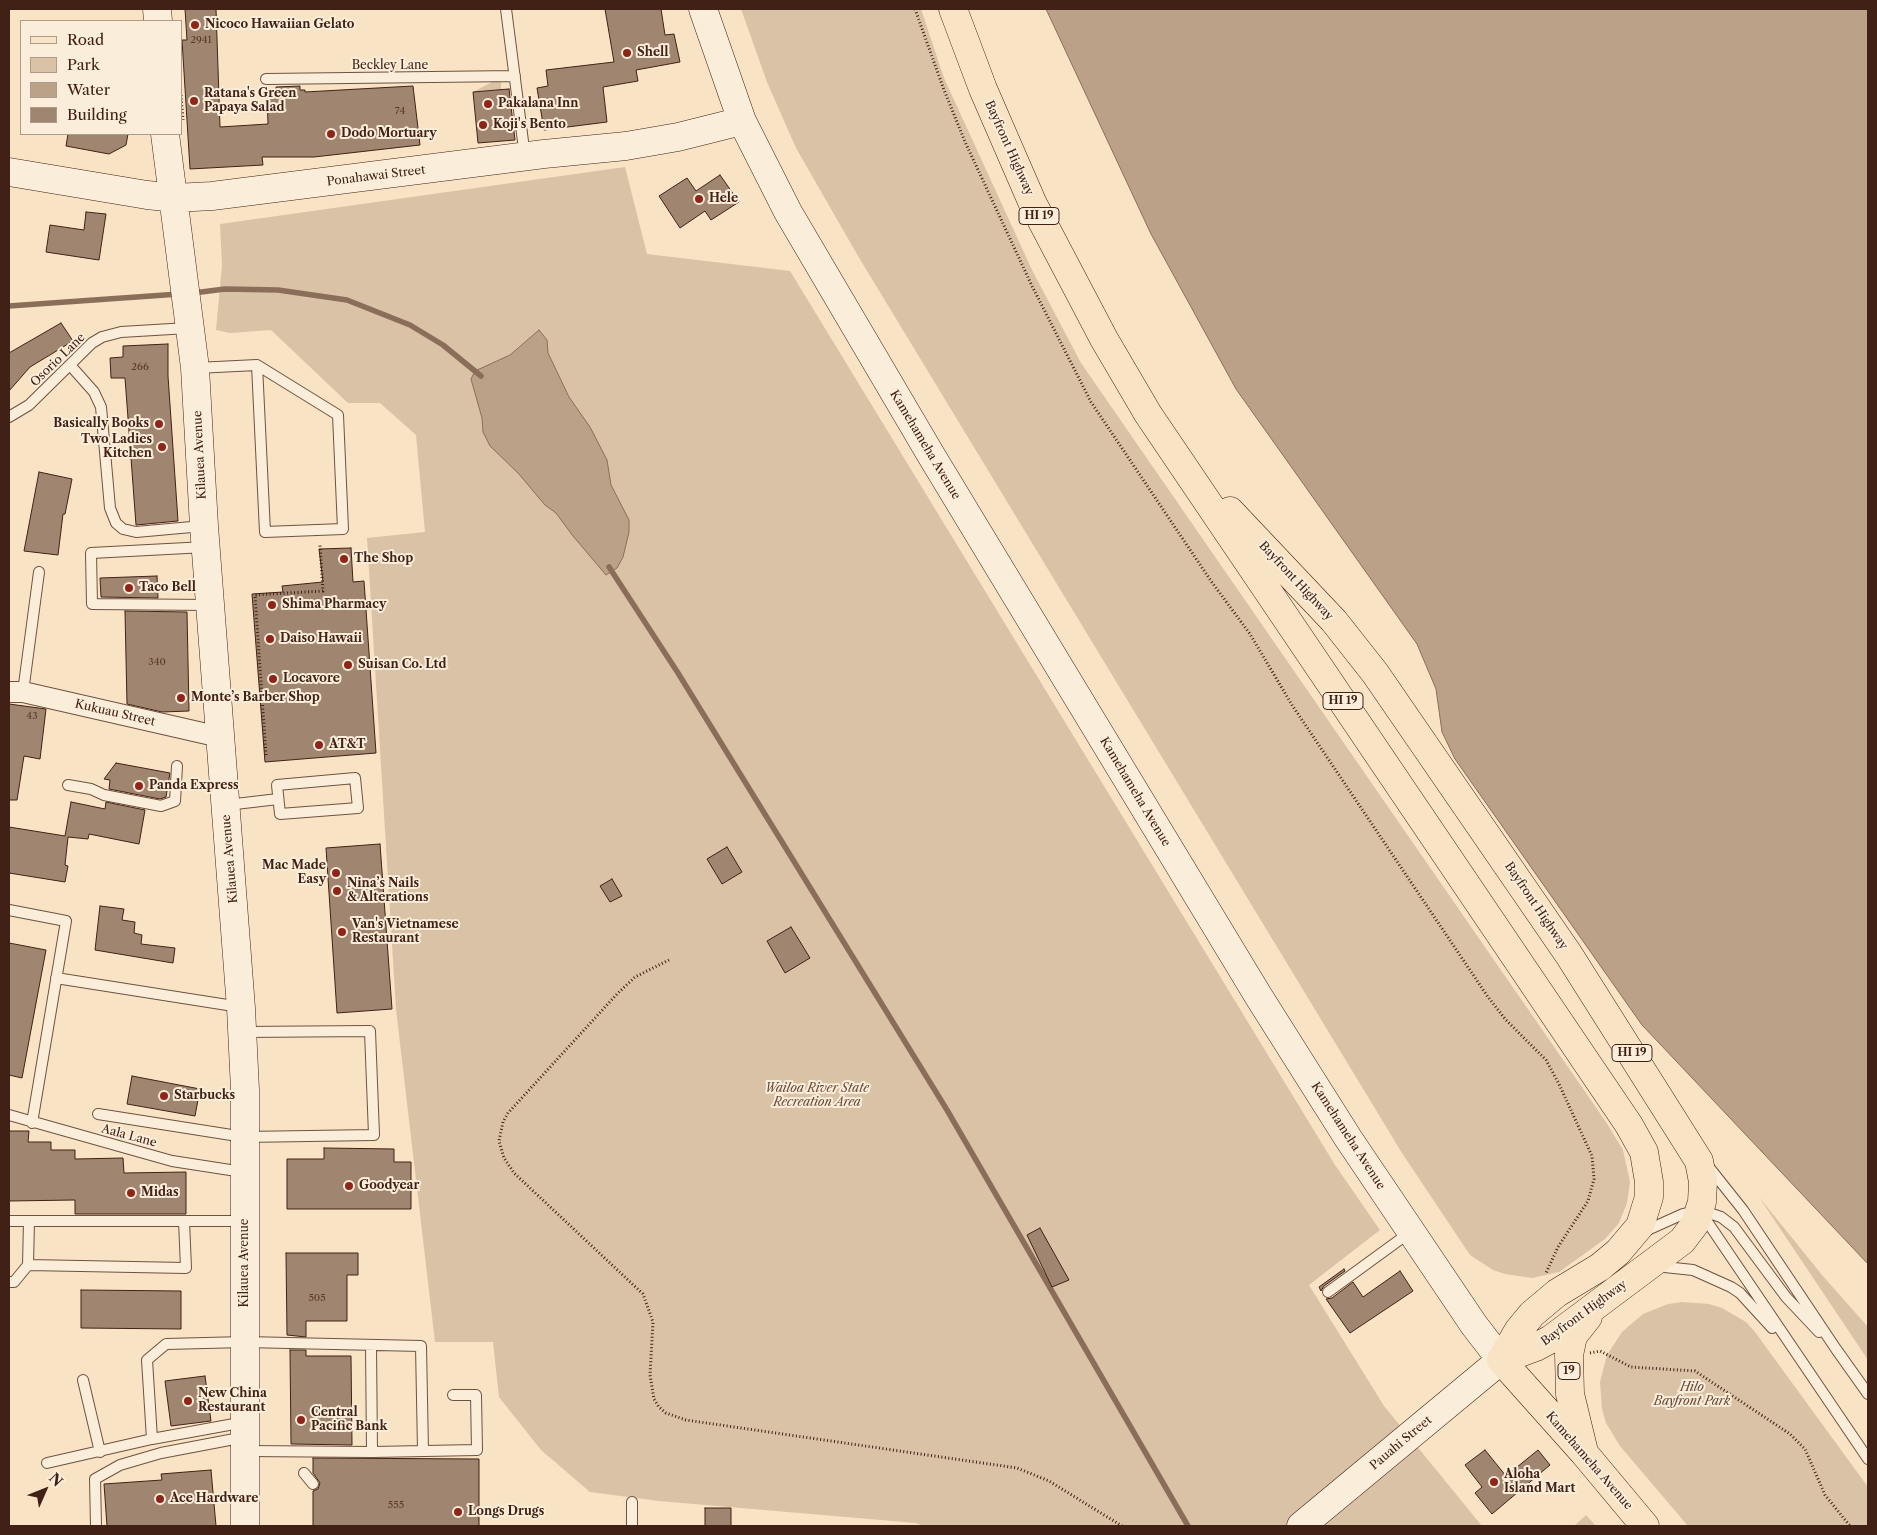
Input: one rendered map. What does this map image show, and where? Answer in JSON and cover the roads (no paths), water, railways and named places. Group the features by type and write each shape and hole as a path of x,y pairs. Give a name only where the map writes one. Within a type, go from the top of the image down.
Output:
{"main road":[{"name":"Bayfront Highway","path":"953,9 983,89 1033,204 1099,330 1148,414 1638,1138 1648,1166 1649,1197 1640,1226 1632,1237 1600,1267 1557,1294 1532,1314 1518,1331 1501,1360"},
{"name":"Bayfront Highway","path":"1148,414 1205,483 1334,621 1364,657 1569,956 1694,1151 1703,1182 1700,1210 1694,1224 1682,1241 1650,1266 1603,1298 1551,1339 1501,1360"},
{"name":"19","path":"1584,1453 1570,1394 1569,1355 1573,1336 1603,1298"},
{"name":"Kamehameha Avenue","path":"1501,1360 1584,1453 1645,1526"}],"street":[{"name":"Kamehameha Avenue","path":"703,9 742,121 788,212 930,455 1259,997 1348,1138 1474,1325 1501,1360"},
{"name":"Ponahawai Street","path":"9,172 175,198 212,196 669,139 742,121"},
{"name":"Kilauea Avenue","path":"165,135 175,198 195,368 205,536 242,1020 245,1221 245,1526"},
{"name":"Kukuau Street","path":"16,692 207,736 220,737"},
{"name":"Pauahi Street","path":"1301,1526 1501,1360"}],"lane":[{"path":"506,9 525,158"},
{"name":"Beckley Lane","path":"266,79 515,76"},
{"name":"Osorio Lane","path":"9,417 29,405 92,343 102,337 121,332 189,322"},
{"path":"70,365 94,392 101,407 110,508 116,523 124,529 136,532 205,536"},
{"path":"195,368 257,365 338,415 343,529 265,532 257,365"},
{"path":"205,536 91,553 92,604 210,605"},
{"path":"16,692 39,572"},
{"path":"68,785 91,789 104,796 161,806 175,801 177,766"},
{"path":"356,778 358,808 280,814 278,799 277,785 356,778"},
{"path":"226,806 278,799"},
{"path":"9,910 66,921 32,1123"},
{"path":"56,978 242,1020 370,1031 374,1135 244,1137 98,1114"},
{"name":"Aala Lane","path":"9,1115 172,1161 244,1172"},
{"path":"1694,1151 1743,1210 1868,1394"},
{"path":"1632,1237 1683,1214 1700,1210 1714,1214 1734,1227 1786,1297 1836,1349"},
{"path":"1700,1210 1797,1357 1868,1459"},
{"path":"9,1221 245,1221"},
{"path":"9,1282 14,1282 28,1265 29,1221"},
{"path":"28,1265 186,1268 184,1221"},
{"path":"1328,1292 1412,1231"},
{"path":"1650,1266 1693,1270 1734,1290 1747,1300 1797,1357"},
{"path":"152,1439 147,1360 166,1344 245,1342 421,1346 423,1451"},
{"path":"371,1344 372,1452"},
{"path":"83,1380 100,1452"},
{"path":"47,1463 152,1439 246,1437 372,1452 477,1450 476,1395 453,1395"},
{"path":"96,1526 95,1479 120,1465 161,1453 246,1437"},
{"path":"304,1473 313,1484"},
{"path":"632,1502 632,1526"}],"water":[{"path":"1046,9 1868,9 1868,1264 1642,1025 1455,759 1442,732 1436,689 1417,644 1236,389 1151,234"},
{"path":"539,330 547,340 548,353 569,397 590,427 607,460 611,485 629,520 629,532 623,557 617,568 606,575 556,513 545,505 518,473 490,446 483,432 482,418 471,379 475,371 510,355"}],"waterway":[{"path":"193,293 225,289 278,290 347,300 410,325 443,345 481,376"},
{"path":"9,306 179,294"},
{"path":"609,567 678,673 947,1110 1188,1526"}],"place":[{"name":"Nicoco Hawaiian Gelato","path":"195,25"},
{"name":"Shell","path":"627,53"},
{"name":"Ratana's Green Papaya Salad","path":"194,101"},
{"name":"Pakalana Inn","path":"488,104"},
{"name":"Koji's Bento","path":"483,125"},
{"name":"Dodo Mortuary","path":"331,134"},
{"name":"Hele","path":"699,199"},
{"name":"Basically Books","path":"159,424"},
{"name":"Two Ladies Kitchen","path":"162,447"},
{"name":"The Shop","path":"344,559"},
{"name":"Taco Bell","path":"129,588"},
{"name":"Shima Pharmacy","path":"272,605"},
{"name":"Daiso Hawaii","path":"270,639"},
{"name":"Suisan Co. Ltd","path":"348,665"},
{"name":"Locavore","path":"273,679"},
{"name":"Monte’s Barber Shop","path":"181,698"},
{"name":"AT&T","path":"319,745"},
{"name":"Panda Express","path":"139,786"},
{"name":"Mac Made Easy","path":"336,873"},
{"name":"Nina’s Nails & Alterations","path":"337,891"},
{"name":"Van's Vietnamese Restaurant","path":"342,932"},
{"name":"Starbucks","path":"164,1096"},
{"name":"Goodyear","path":"349,1186"},
{"name":"Midas","path":"131,1193"},
{"name":"New China Restaurant","path":"188,1401"},
{"name":"Central Pacific Bank","path":"301,1420"},
{"name":"Aloha Island Mart","path":"1494,1482"},
{"name":"Ace Hardware","path":"160,1499"},
{"name":"Longs Drugs","path":"458,1512"}],"park label":[{"name":"Wailoa River State Recreation Area","path":"817,1096"},
{"name":"Hilo Bayfront Park","path":"1692,1395"}]}
